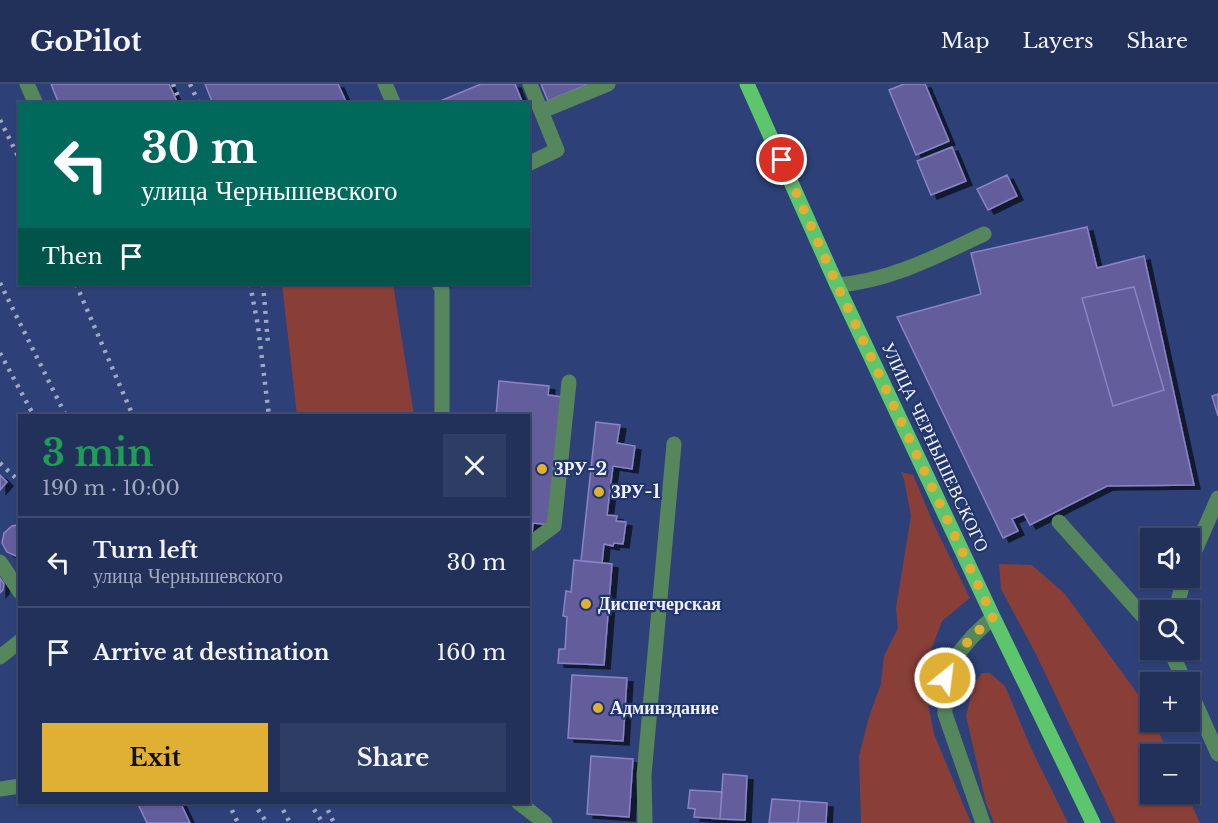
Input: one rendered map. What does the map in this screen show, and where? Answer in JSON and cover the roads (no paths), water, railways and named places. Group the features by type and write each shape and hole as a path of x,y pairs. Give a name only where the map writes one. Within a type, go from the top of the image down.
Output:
{"main road":[{"name":"УЛИЦА ЧЕРНЫШЕВСКОГО","path":"747,84 837,285 1093,823"}],"street":[{"path":"27,84 35,102"},
{"path":"385,84 393,102"},
{"path":"530,84 557,150 530,163"},
{"path":"542,111 608,84"},
{"path":"837,285 878,278 914,266 984,234"},
{"path":"440,285 442,290 442,414"},
{"path":"530,544 554,526 569,382"},
{"path":"645,823 644,775 674,444"},
{"path":"1200,539 1218,498"},
{"path":"1059,522 1140,613"},
{"path":"0,562 18,589"},
{"path":"983,823 945,714 945,678 956,656 993,617"},
{"path":"0,657 18,643"},
{"path":"1200,714 1218,754"},
{"path":"0,789 18,786"},
{"path":"521,804 545,823"}],"railway":[{"path":"173,84 180,102"},
{"path":"190,84 198,102"},
{"path":"0,120 18,156"},
{"path":"0,283 65,414"},
{"path":"76,285 132,414"},
{"path":"250,285 258,326 269,414"},
{"path":"263,285 268,343"},
{"path":"0,353 33,414"},
{"path":"0,463 18,480"},
{"path":"229,804 238,823"},
{"path":"254,804 267,823"},
{"path":"280,804 290,823"},
{"path":"310,804 323,823"},
{"path":"325,804 334,823"}],"place":[{"name":"ЗРУ-2","path":"542,469"},
{"name":"ЗРУ-1","path":"599,492"},
{"name":"Диспетчерская","path":"586,604"},
{"name":"Админздание","path":"598,708"}]}
